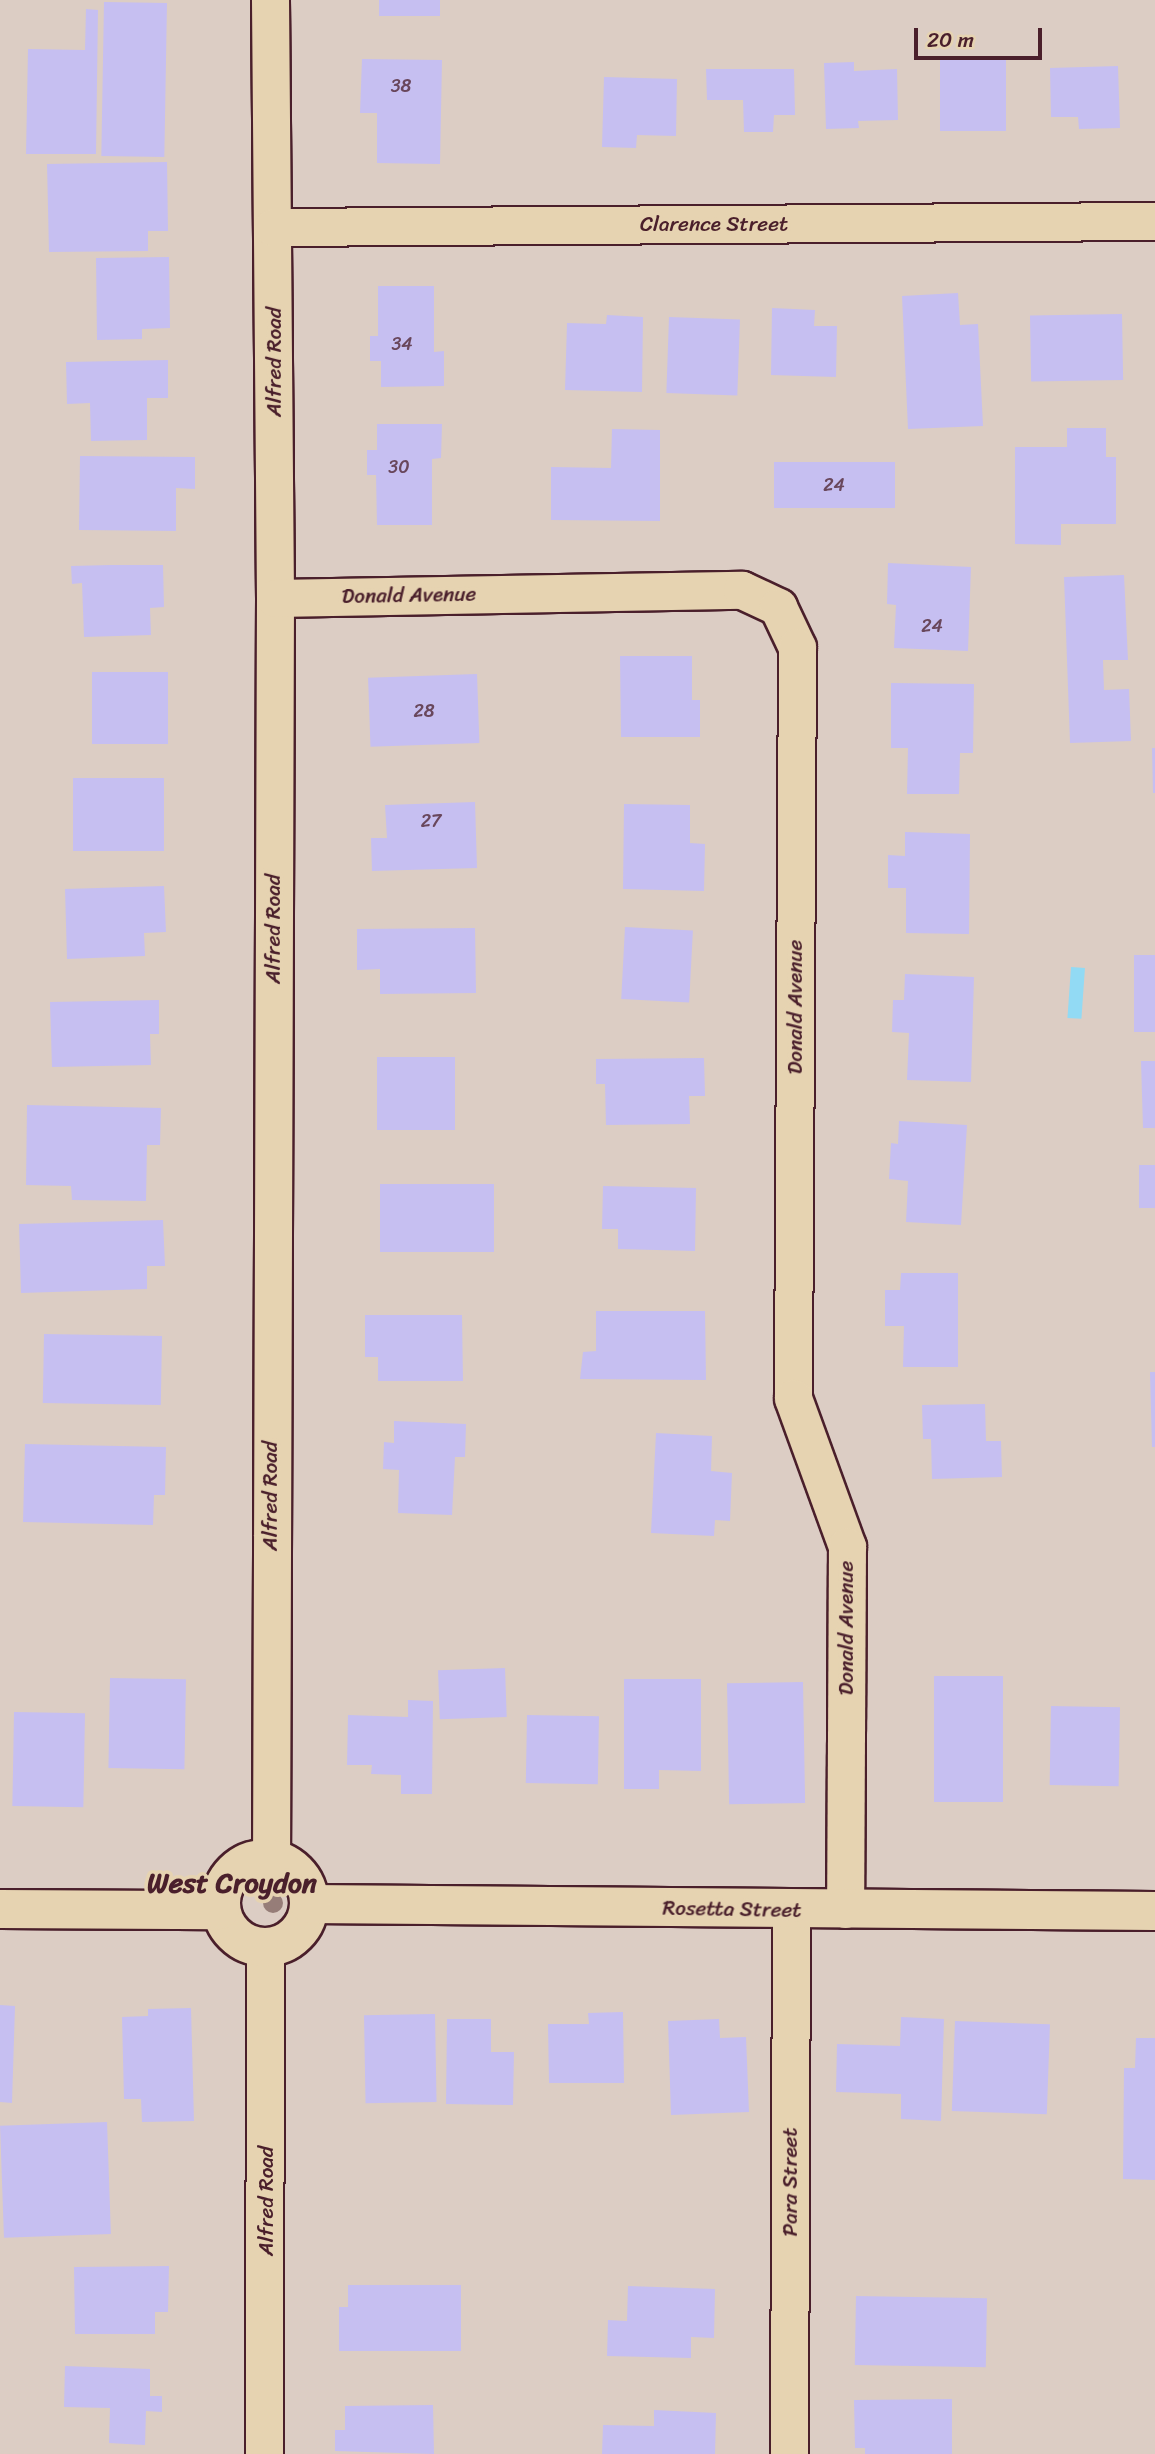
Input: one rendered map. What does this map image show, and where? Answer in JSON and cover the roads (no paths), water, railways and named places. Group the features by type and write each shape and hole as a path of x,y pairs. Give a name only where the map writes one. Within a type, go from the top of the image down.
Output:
{"street":[{"name":"Alfred Road","path":"270,0 275,598 271,1858"},
{"name":"Clarence Street","path":"273,227 1155,221"},
{"name":"Donald Avenue","path":"275,598 742,590 778,607 797,648 793,1398 847,1546 845,1909"},
{"path":"271,1858 294,1868 304,1881 309,1903 304,1926 294,1937 265,1948 237,1938 220,1910 222,1888 230,1874 242,1863 271,1858"},
{"name":"Rosetta Street","path":"309,1903 790,1910 1155,1911"},
{"path":"0,1909 220,1910"},
{"name":"Para Street","path":"789,2454 790,1910"},
{"name":"Alfred Road","path":"264,2454 265,1948"}],"water":[{"path":"1071,967 1085,968 1081,1019 1067,1018"}],"district":[{"name":"West Croydon","path":"232,1883"}]}
